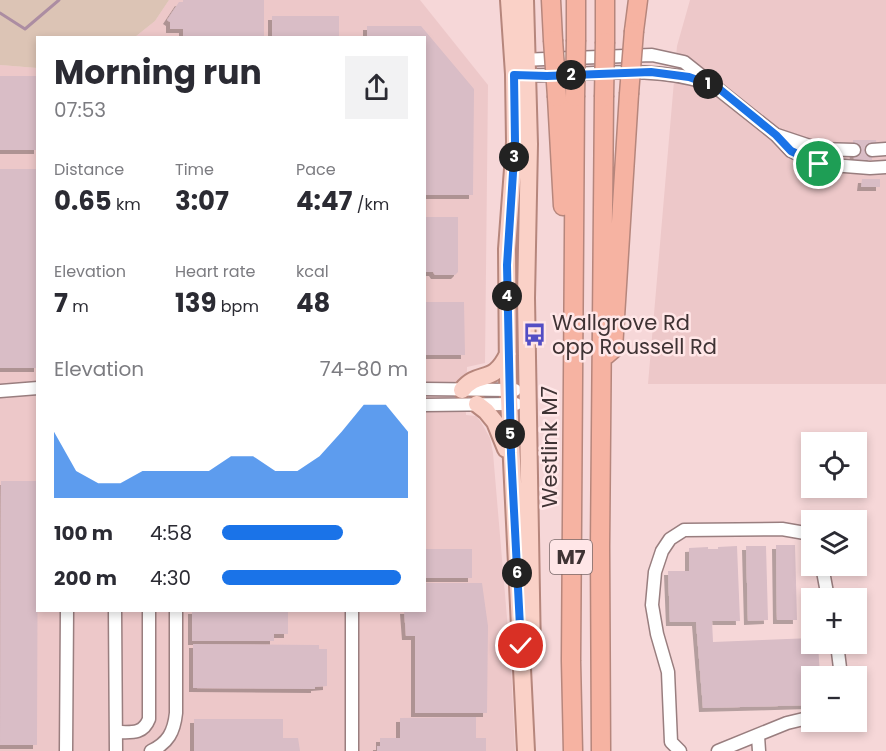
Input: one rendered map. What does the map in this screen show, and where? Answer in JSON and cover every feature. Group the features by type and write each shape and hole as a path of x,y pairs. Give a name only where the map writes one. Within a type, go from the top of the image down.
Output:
{"highway":[{"path":"551,0 553,40 566,98"},
{"path":"566,98 576,40 576,0"},
{"name":"M7","path":"601,751 601,360 605,0"},
{"name":"M7","path":"601,360 613,349 629,94 638,0"},
{"name":"Westlink M7","path":"566,98 564,212 574,221 571,649 573,751"}],"main road":[{"path":"509,0 521,68 536,751"},
{"path":"525,0 507,249 511,453 526,751"},
{"path":"462,390 469,381 497,372 508,353"},
{"path":"477,404 491,417 503,446 511,453"}],"street":[{"path":"521,68 651,55 684,62 776,135 791,151 819,164 886,167"},
{"path":"776,135 819,148 854,150"},
{"path":"872,150 886,149"},
{"path":"0,391 36,388"},
{"path":"426,389 462,390 509,397 528,397"},
{"path":"426,405 477,404 509,397"},
{"path":"680,751 671,742 668,672 657,634 652,605 655,572 662,551 669,539 684,530 782,529 801,532"},
{"path":"66,751 67,612"},
{"path":"116,612 116,751"},
{"path":"116,732 137,732 145,727 149,719 149,612"},
{"path":"151,751 171,735 174,728 176,612"},
{"path":"352,612 352,751"},
{"path":"718,751 787,723 801,720"},
{"path":"758,736 759,751"}],"shaded area":[{"path":"0,0 169,0 155,21 136,36 36,36 36,68 0,65"},
{"path":"169,0 420,0 488,85 485,363 467,367 466,415 476,416 481,422 490,438 493,453 511,665 515,751 0,751 0,65 36,68 36,612 426,612 426,36 136,36 155,21"},
{"path":"690,0 886,0 886,384 648,384 677,46"}],"building":[{"path":"183,0 264,0 264,36 183,36 183,29 170,29 170,22 167,20 179,2"},
{"path":"272,16 339,16 339,36 272,36"},
{"path":"367,26 421,26 474,89 473,195 426,195 426,36 367,36"},
{"path":"0,76 36,76 36,150 0,150"},
{"path":"853,140 876,140 877,149 871,149 872,160 854,160"},
{"path":"0,169 36,169 36,368 0,368"},
{"path":"862,179 880,179 880,187 861,187"},
{"path":"426,217 458,217 458,272 455,275 435,275 433,272 426,272"},
{"path":"426,302 464,302 465,355 426,355"},
{"path":"1,481 36,481 37,745 0,745"},
{"path":"776,545 795,545 797,620 777,620"},
{"path":"737,546 740,621 712,621 713,642 801,638 801,654 819,654 819,666 801,666 801,705 703,708 696,622 670,622 668,571 689,571 689,548 718,549 718,547"},
{"path":"746,546 766,546 768,620 748,621"},
{"path":"426,549 472,549 472,578 426,578"},
{"path":"426,583 482,583 488,626 487,713 415,713 415,636 406,636 404,612 426,612"},
{"path":"192,612 288,612 288,634 274,634 274,641 192,641"},
{"path":"193,644 319,645 319,649 327,649 327,686 315,687 315,689 193,688"},
{"path":"476,717 476,738 486,738 486,751 377,751 380,738 400,738 400,718"},
{"path":"194,719 283,719 283,738 298,738 300,751 194,751"}],"waterway":[{"path":"0,13 25,29 59,0"}],"place":[{"name":"Wallgrove Rd opp Roussell Rd","path":"534,335"}],"route":[{"path":"521,646 508,378 507,249 515,142 514,75 651,72 689,77 717,87 776,135 791,151 819,164"}]}
